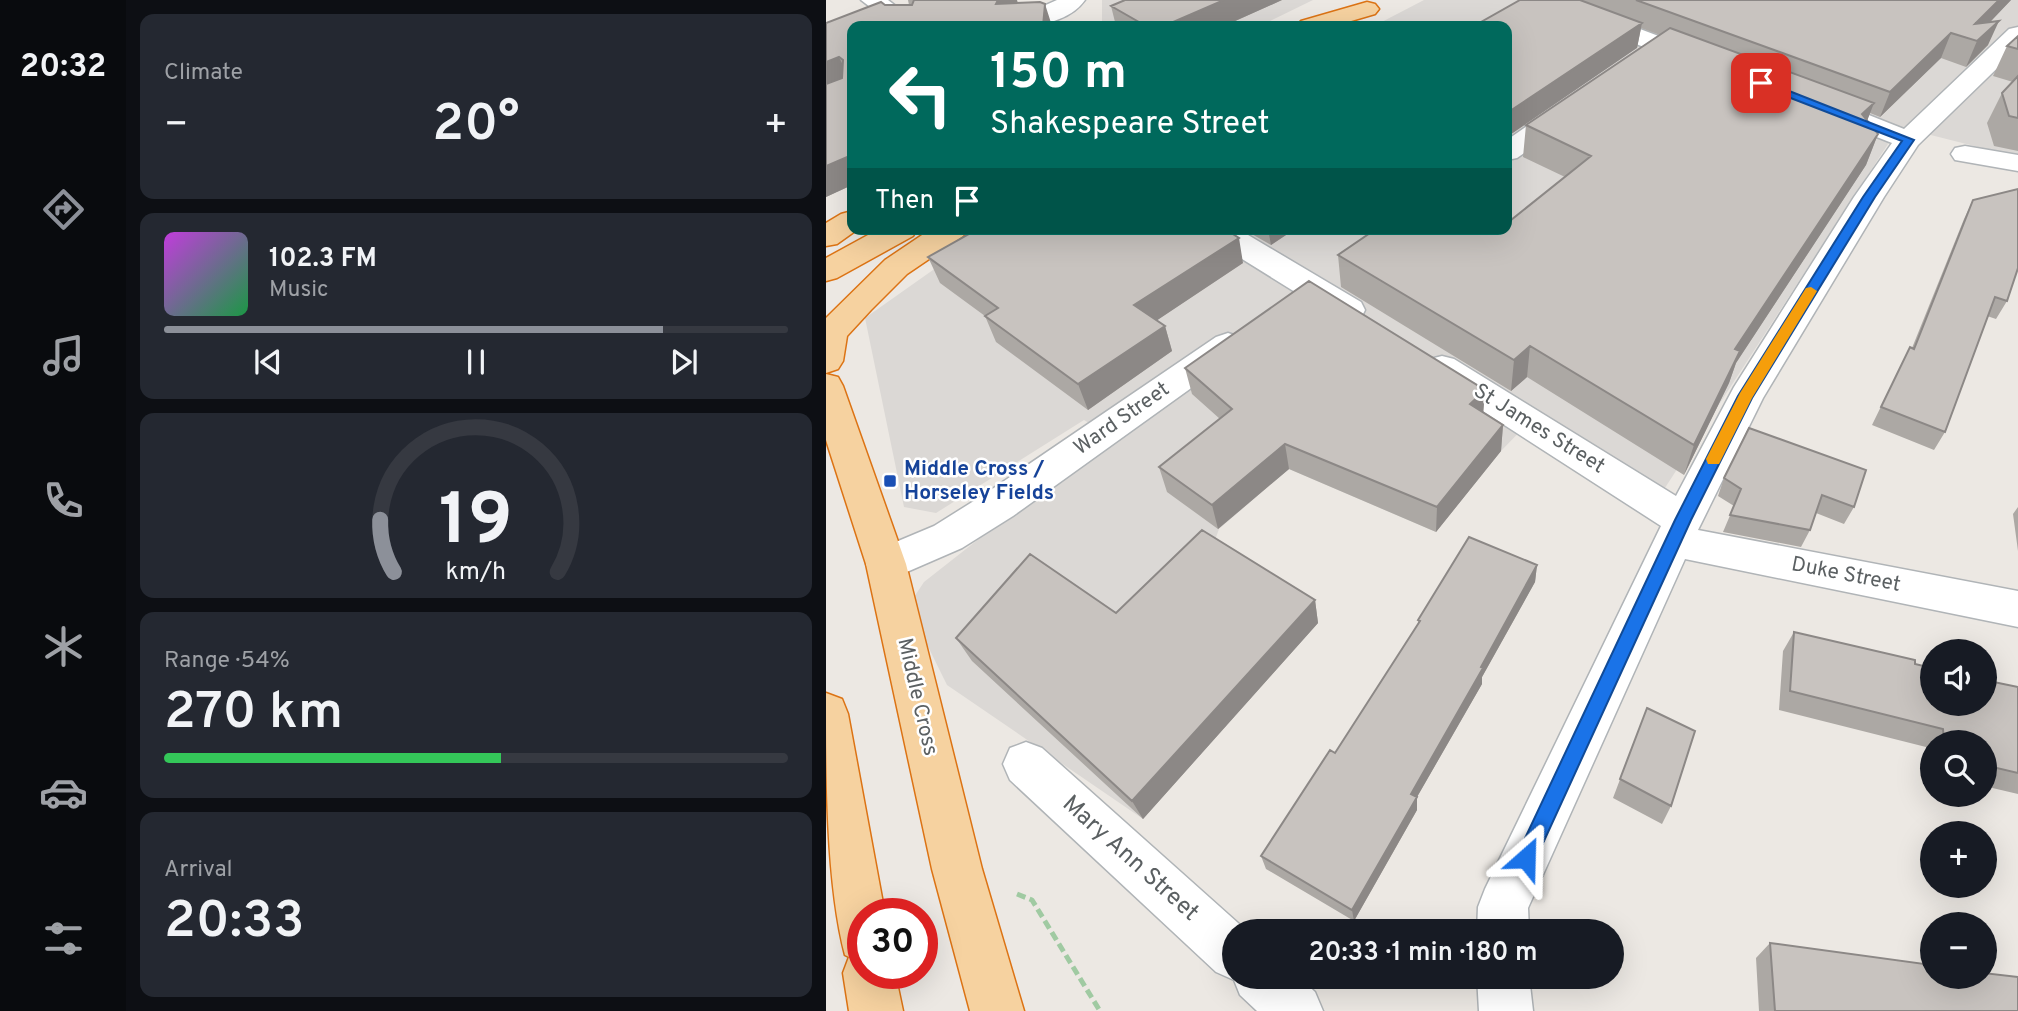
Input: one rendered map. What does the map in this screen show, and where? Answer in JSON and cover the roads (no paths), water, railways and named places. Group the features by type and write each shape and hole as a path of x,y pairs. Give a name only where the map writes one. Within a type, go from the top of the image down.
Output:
{"highway":[{"path":"1325,21 1377,5"},
{"path":"1355,21 1377,5"},
{"path":"826,226 847,216"},
{"path":"826,237 847,223"},
{"path":"826,271 891,235"},
{"path":"828,341 896,267 943,235"},
{"name":"Middle Cross","path":"826,386 886,564 957,869 997,1011"},
{"path":"826,714 857,898"},
{"path":"872,989 876,1011"}],"street":[{"path":"873,0 903,21"},
{"path":"1542,0 1728,70"},
{"path":"1029,21 1065,5 1077,21"},
{"path":"1503,919 1503,907 1678,531 1746,396 1869,197 1909,140 2018,34"},
{"path":"1640,60 1662,45"},
{"path":"1793,95 1909,140"},
{"path":"1512,149 1585,99"},
{"path":"1965,153 2018,163"},
{"path":"1229,235 1322,279 1371,324"},
{"name":"Ward Street","path":"886,564 948,537 999,505 1259,324"},
{"name":"St James Street","path":"1418,353 1678,531"},
{"name":"Duke Street","path":"1678,531 2018,609"},
{"name":"Mary Ann Street","path":"1026,764 1222,943"},
{"path":"1273,989 1296,1011"},
{"path":"1504,989 1506,1011"}],"place":[{"name":"Middle Cross / Horseley Fields","path":"890,481"}]}
